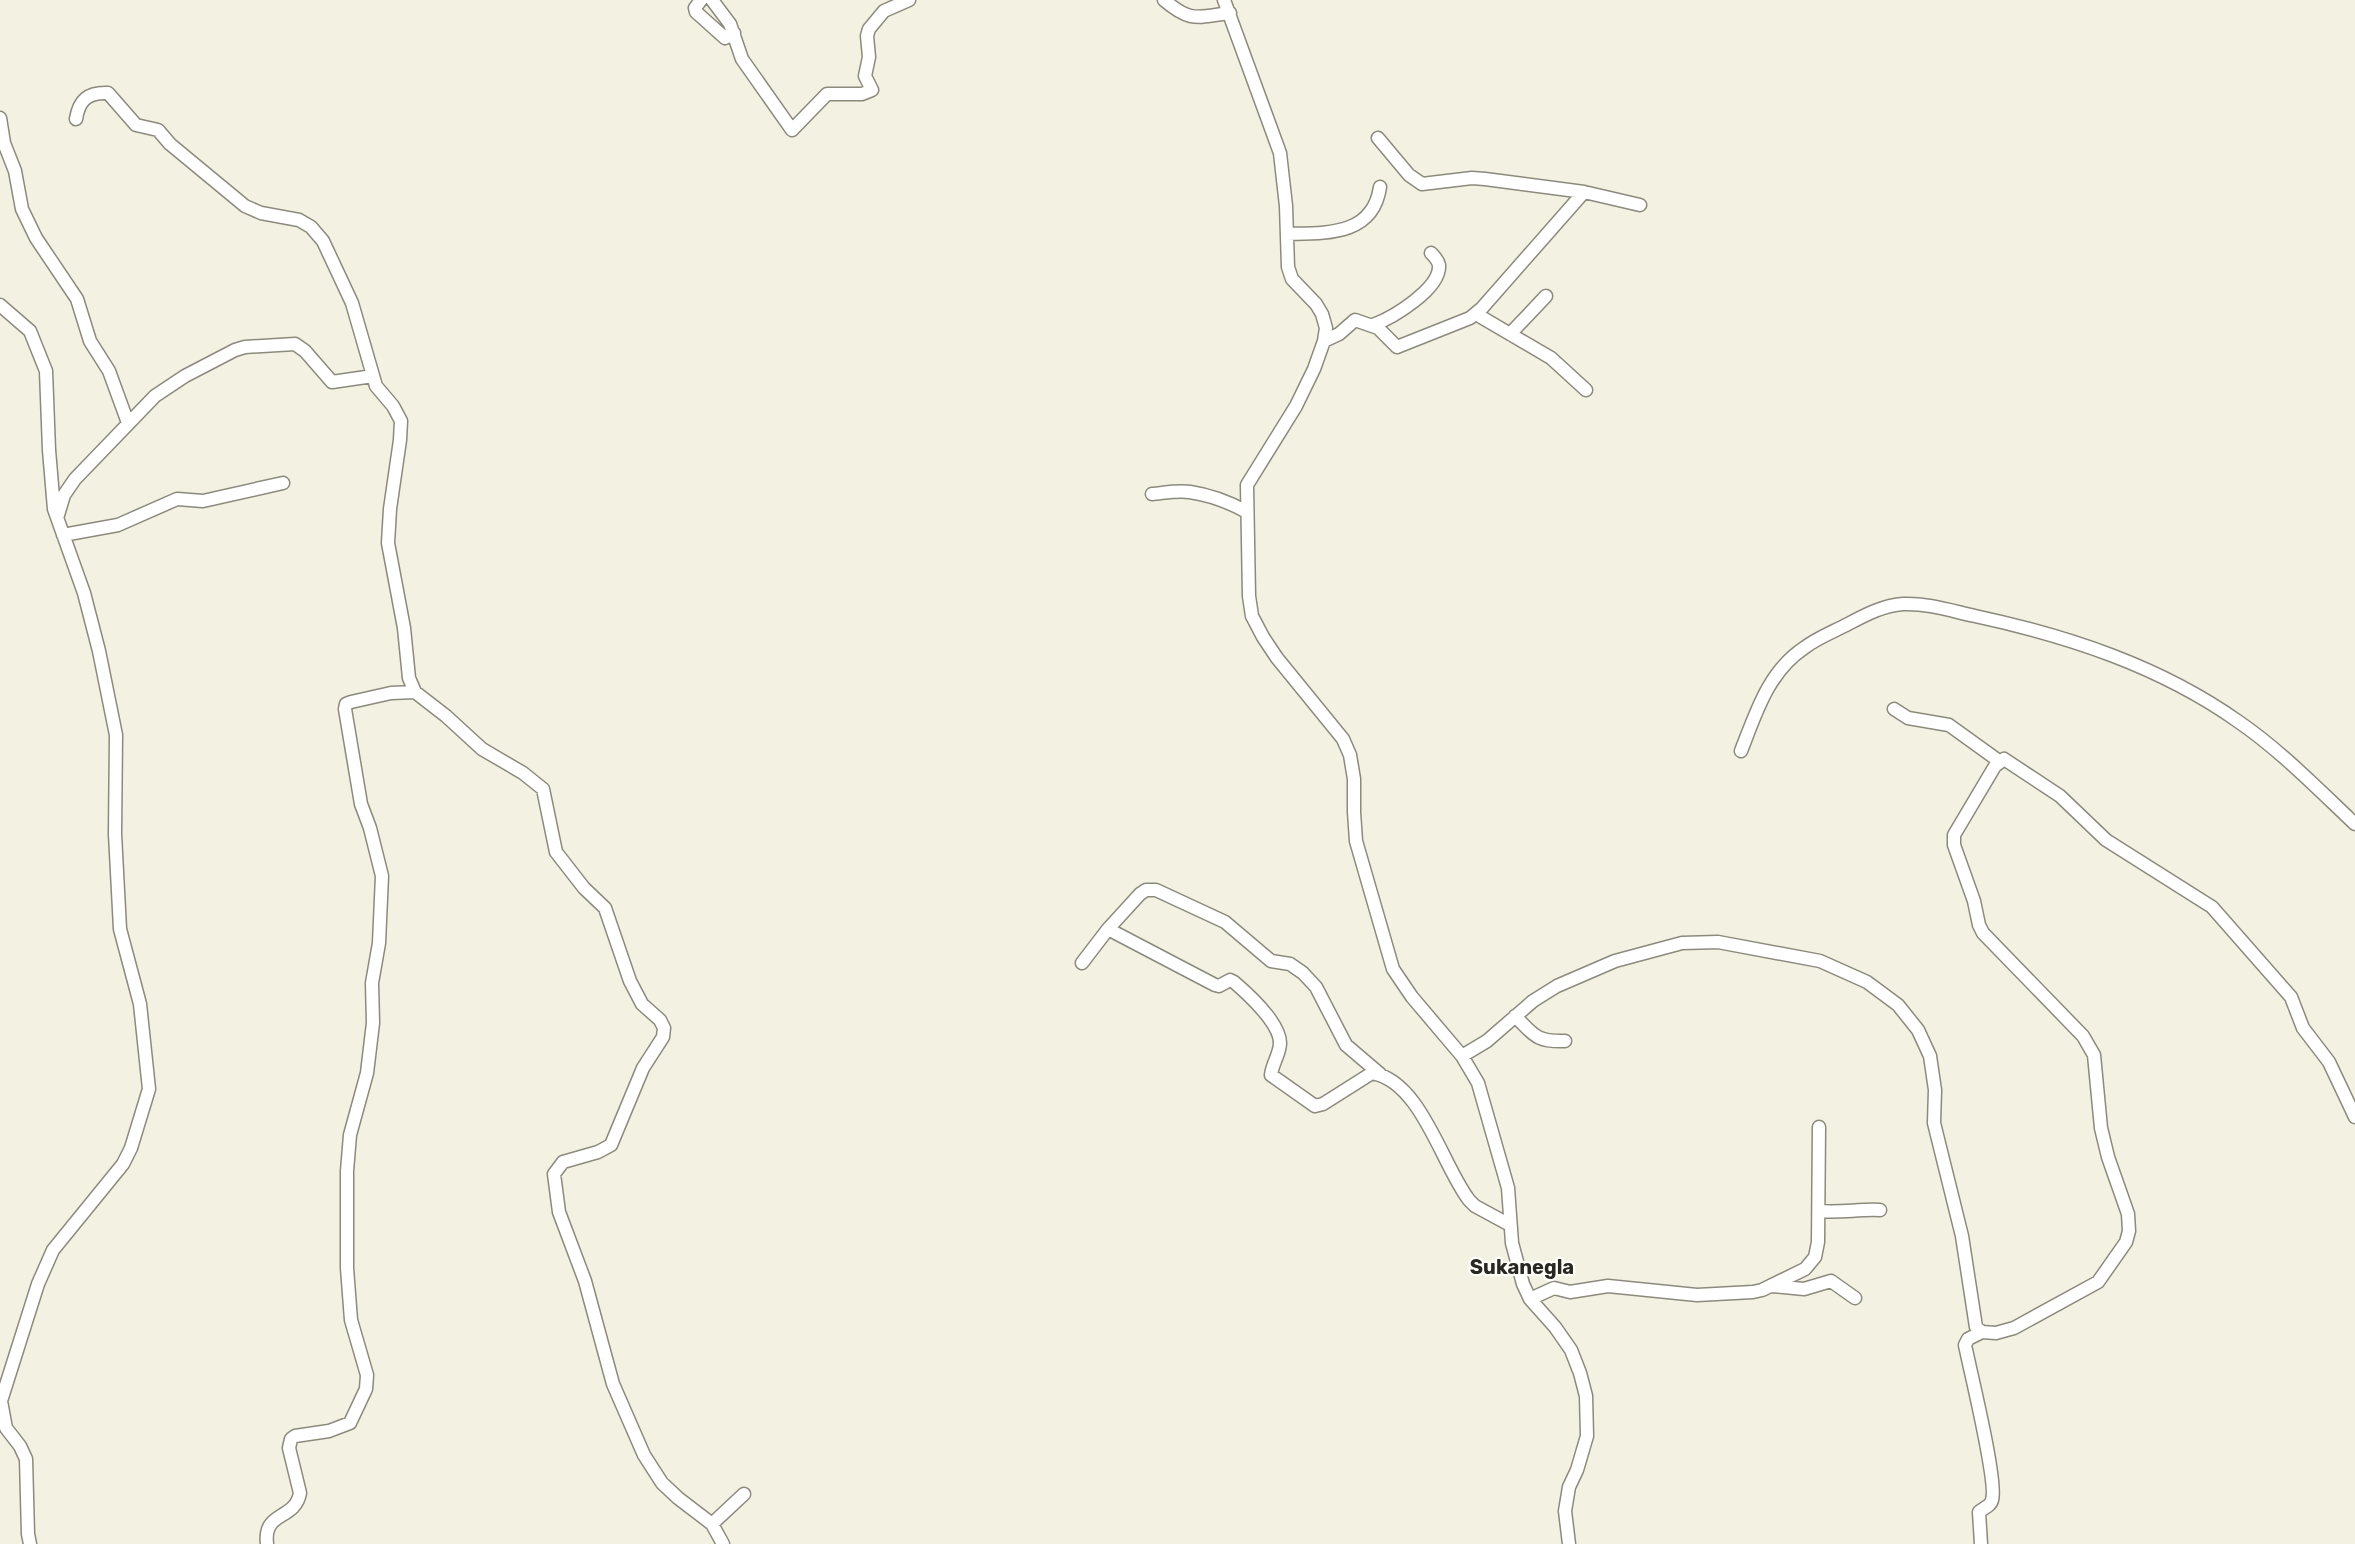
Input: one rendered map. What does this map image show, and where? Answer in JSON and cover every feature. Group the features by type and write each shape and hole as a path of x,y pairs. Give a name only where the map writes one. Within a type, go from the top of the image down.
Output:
{"street":[{"path":"701,0 695,8 696,12 725,38 734,33"},
{"path":"712,0 734,33 742,59 778,113 793,130 827,94 862,94 872,90 865,76 869,57 867,45 869,29 884,11 909,0"},
{"path":"1164,0 1183,15 1192,18 1230,13"},
{"path":"1224,0 1280,153 1288,267 1292,279 1316,304 1326,328 1314,369 1296,406 1247,485 1249,596 1252,616 1277,658 1343,739 1350,755 1354,779 1356,841 1393,969 1412,997 1462,1056 1478,1083 1488,1110 1508,1188 1510,1225 1523,1284 1530,1299 1555,1327 1571,1350 1580,1372 1586,1396 1587,1436 1577,1470 1569,1487 1565,1511 1569,1544"},
{"path":"76,119 79,104 83,100 108,93 136,125 158,130 170,144 245,206 261,213 299,220 311,227 323,241 352,303 377,390 393,406 401,421 388,543 404,628 409,678 415,692 482,749 523,773 543,789 556,852 584,888 605,908 630,981 642,1004 660,1020 664,1028 663,1037 643,1068 611,1145 598,1152 563,1162 554,1174 559,1212 585,1281 613,1384 644,1455 662,1483 712,1524 723,1544"},
{"path":"0,120 4,143 15,171 22,209 36,238 77,299 90,341 109,371 128,423"},
{"path":"1378,138 1409,174 1422,184 1479,179 1584,192 1640,205"},
{"path":"1287,234 1326,232 1353,227 1374,209 1378,203 1380,187"},
{"path":"1324,341 1339,334 1354,320 1373,325 1397,347 1476,314 1584,192"},
{"path":"1373,325 1395,316 1430,286 1439,267 1431,253"},
{"path":"1510,334 1546,296"},
{"path":"0,304 30,331 46,370 54,509 84,593 99,651 116,735 115,834 120,929 140,1004 149,1089 131,1148 123,1164 53,1250 38,1284 2,1401 6,1428 20,1446 26,1459 30,1544"},
{"path":"1476,314 1551,358 1586,390"},
{"path":"57,519 64,495 71,484 128,423 169,385 235,350 245,347 295,344 305,351 332,382 374,376"},
{"path":"63,535 118,525 177,499 203,501 283,483"},
{"path":"1152,494 1191,492 1222,499 1247,512"},
{"path":"1742,751 1768,686 1781,668 1803,648 1885,607 1902,604 1921,605 2003,622 2076,642 2142,668 2191,691 2240,722 2287,761 2355,824"},
{"path":"267,1544 267,1529 271,1522 294,1508 299,1500 300,1493 289,1448 291,1439 296,1436 323,1433 347,1425 354,1418 366,1389 368,1375 351,1320 347,1268 347,1171 350,1136 367,1074 373,1023 372,983 380,943 382,876 370,828 361,804 345,709 346,704 351,702 391,693 415,692"},
{"path":"1894,709 1908,718 1949,726 1999,761"},
{"path":"1980,1544 1979,1512 1991,1503 1993,1495 1990,1468 1965,1342 1982,1332 1996,1333 2014,1328 2098,1282 2121,1251 2129,1231 2127,1206 2108,1157 2101,1128 2096,1066 2091,1046 1980,930 1974,901 1954,845 1956,830 1999,761 2009,760 2060,796 2106,840 2212,907 2291,997 2303,1028 2329,1062 2355,1117"},
{"path":"1082,963 1108,929 1140,894 1150,889 1225,922 1271,961 1290,964 1311,981 1346,1045 1380,1074 1396,1084 1412,1102 1469,1200 1475,1206 1510,1225"},
{"path":"1108,929 1215,985 1219,986 1230,980 1234,982 1271,1020 1279,1034 1280,1048 1271,1075 1315,1106 1323,1104 1372,1073 1380,1074"},
{"path":"1462,1056 1487,1041 1533,1001 1575,978 1615,961 1682,944 1718,942 1820,961 1867,982 1898,1005 1918,1030 1930,1056 1935,1090 1934,1124 1962,1236 1973,1319 1976,1327 1982,1332"},
{"path":"1515,1016 1537,1038 1564,1041"},
{"path":"1530,1299 1557,1288 1570,1292 1615,1286 1697,1295 1748,1293 1771,1286 1805,1269 1815,1257 1819,1211 1819,1128"},
{"path":"1819,1211 1840,1213 1864,1209 1880,1210"},
{"path":"1771,1286 1804,1288 1831,1281 1855,1298"},
{"path":"712,1524 744,1494"}],"district":[{"name":"Sukanegla","path":"1522,1267"}]}
